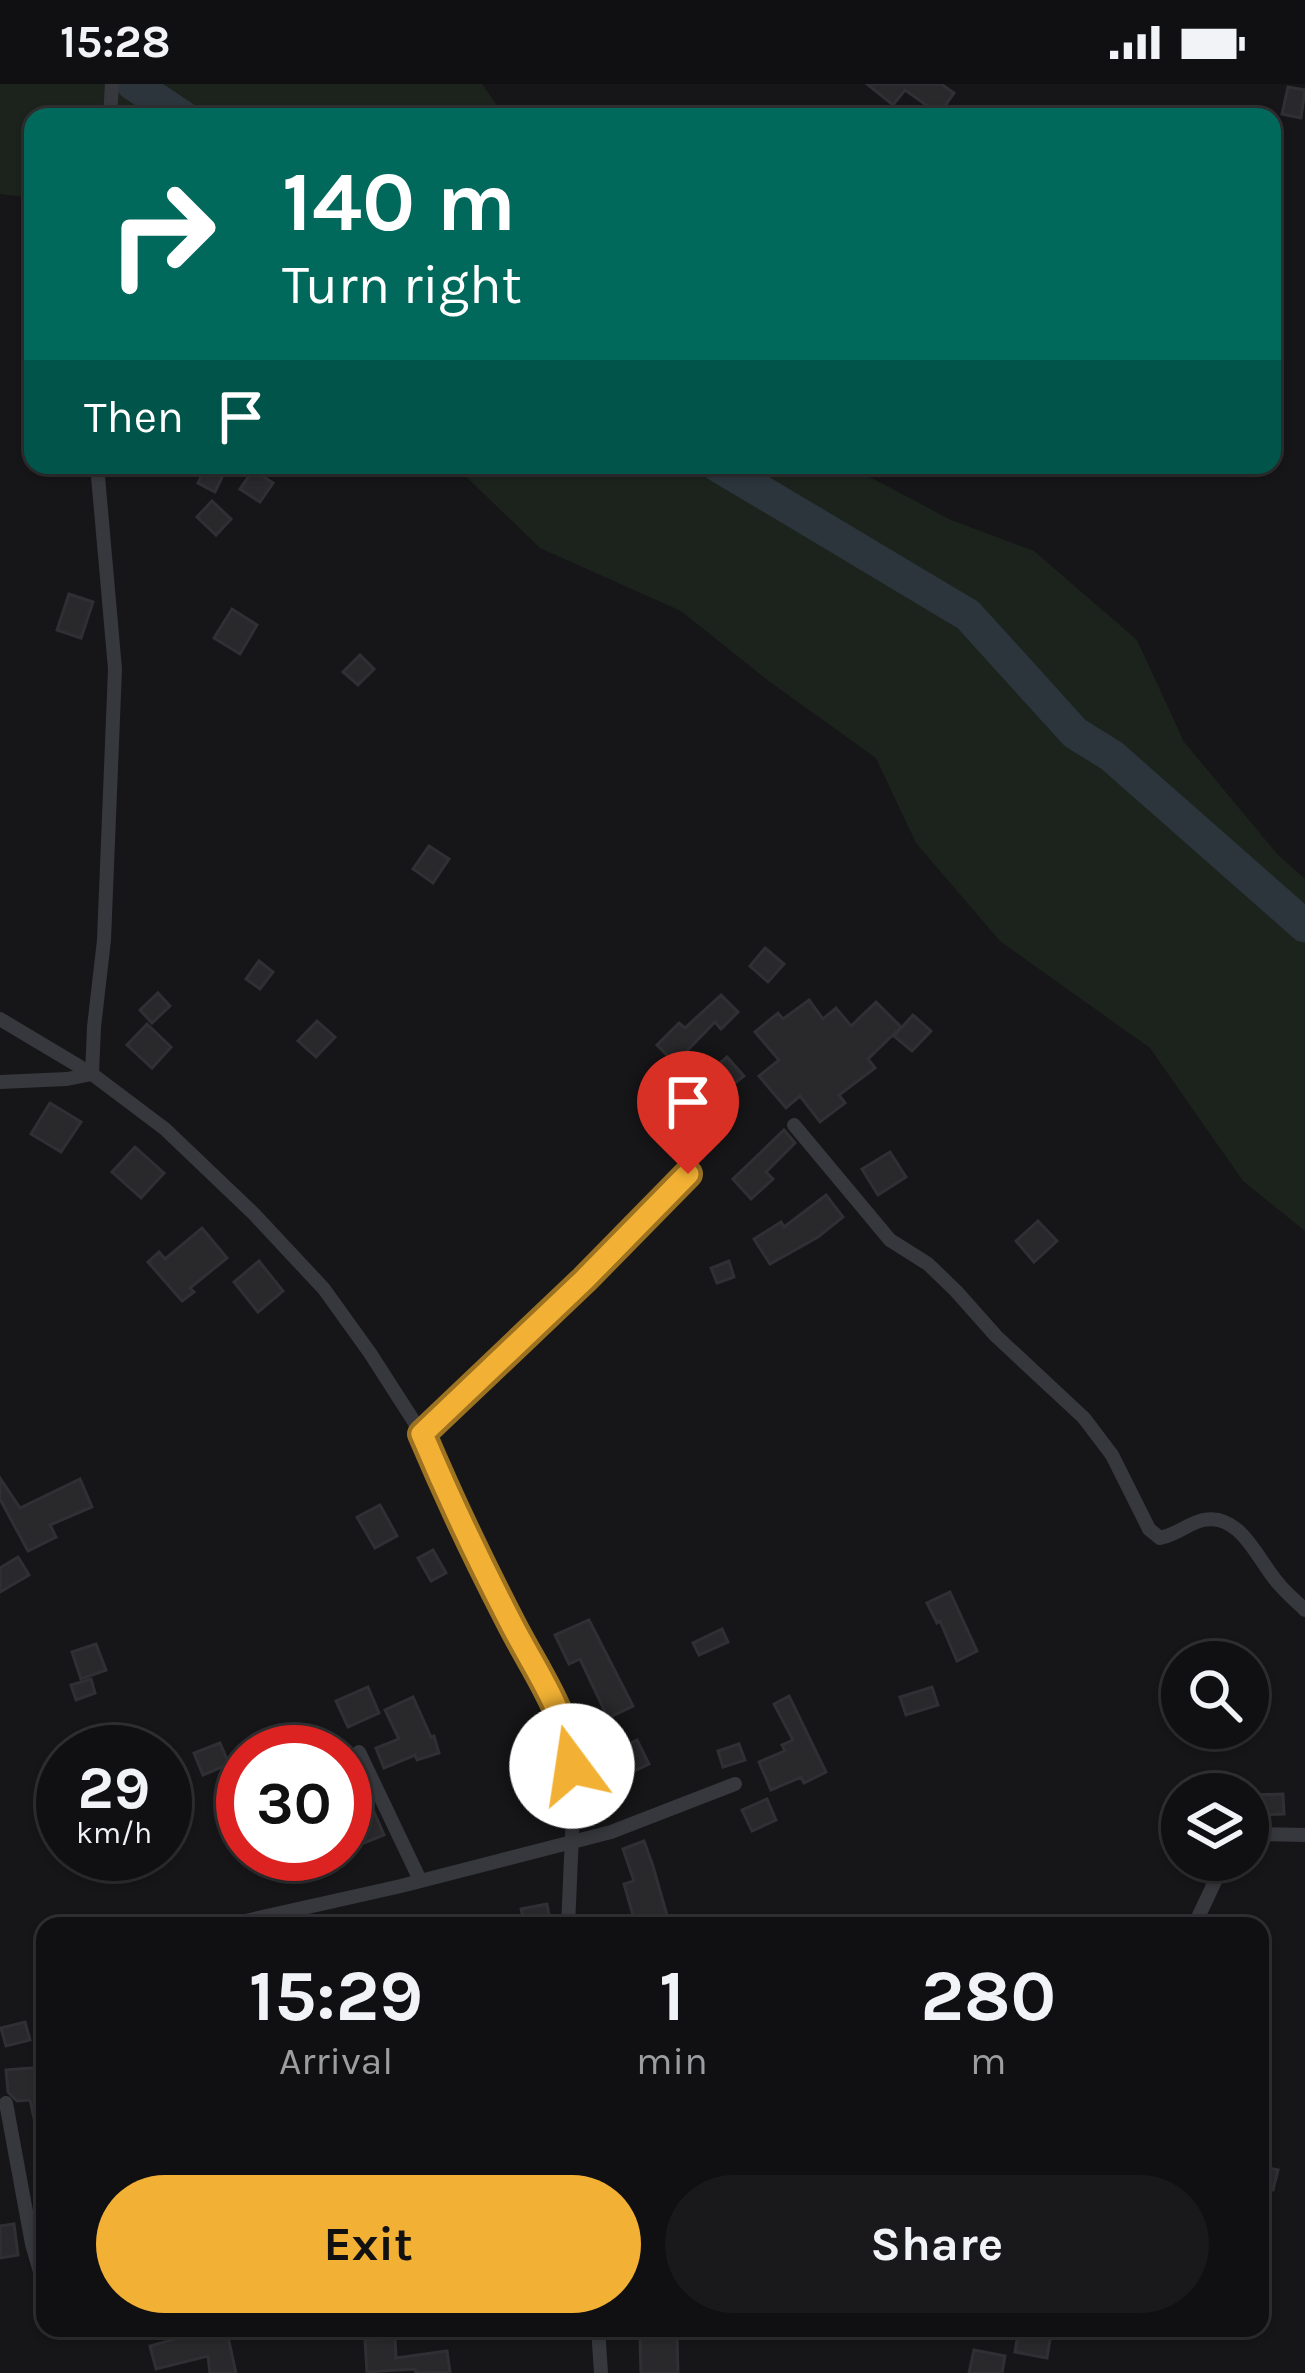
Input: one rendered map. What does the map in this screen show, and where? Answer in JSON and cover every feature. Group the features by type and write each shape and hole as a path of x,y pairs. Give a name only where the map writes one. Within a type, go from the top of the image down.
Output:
{"street":[{"path":"92,1074 104,940 115,669 98,474"},
{"path":"0,1019 92,1074 165,1130 254,1214 324,1289 422,1434 456,1516 551,1693 570,1741 574,1791 568,1917"},
{"path":"0,1082 92,1074"},
{"path":"794,1125 890,1240 928,1264 1084,1418 1112,1454 1149,1529 1160,1538 1203,1520 1224,1521 1240,1532 1277,1583 1305,1610"},
{"path":"422,1434 688,1174"},
{"path":"372,1779 420,1880"},
{"path":"262,1917 611,1832 735,1784"},
{"path":"1269,1834 1305,1835"},
{"path":"1198,1917 1215,1881"},
{"path":"6,2103 36,2258"},
{"path":"599,2337 601,2373"}],"shaded area":[{"path":"0,84 482,84 499,108 24,108 24,197 0,194"},
{"path":"463,474 864,474 951,520 1034,551 1137,640 1184,742 1278,855 1305,879 1305,1231 1243,1181 1150,1048 1000,941 916,843 876,758 681,611 540,548"}],"building":[{"path":"867,84 941,84 954,93 943,108 930,108 905,90 893,105"},
{"path":"1288,87 1305,90 1301,118 1282,114"},
{"path":"202,474 224,474 215,492 198,483"},
{"path":"250,474 273,483 260,502 240,489"},
{"path":"212,501 231,519 216,535 197,517"},
{"path":"69,594 93,602 81,638 57,630"},
{"path":"232,609 257,625 240,654 214,638"},
{"path":"360,655 374,669 358,685 343,672"},
{"path":"429,846 449,859 433,883 413,869"},
{"path":"765,948 784,964 768,982 750,966"},
{"path":"259,961 273,972 260,989 246,979"},
{"path":"158,993 170,1006 152,1023 140,1010"},
{"path":"721,995 738,1012 721,1029 715,1022 675,1063 657,1045 679,1023 685,1028"},
{"path":"809,1000 823,1019 836,1008 851,1026 876,1002 901,1027 868,1059 875,1068 839,1095 845,1103 820,1122 800,1096 786,1108 759,1076 779,1060 755,1032 778,1013 783,1019"},
{"path":"913,1015 931,1031 912,1051 894,1036"},
{"path":"317,1021 335,1037 316,1057 298,1041"},
{"path":"147,1024 171,1047 152,1068 127,1045"},
{"path":"727,1057 744,1076 678,1125 662,1103 687,1085 690,1088"},
{"path":"50,1103 81,1122 61,1152 31,1134"},
{"path":"784,1130 795,1143 766,1172 773,1179 751,1199 733,1179"},
{"path":"135,1147 164,1173 141,1198 112,1172"},
{"path":"890,1152 906,1177 878,1195 862,1169"},
{"path":"826,1195 843,1217 770,1264 754,1239 781,1222 784,1227"},
{"path":"1038,1221 1057,1241 1034,1262 1016,1241"},
{"path":"202,1228 227,1258 190,1288 194,1292 182,1301 148,1262 159,1252 165,1259"},
{"path":"259,1261 283,1291 258,1312 234,1282"},
{"path":"729,1261 734,1277 717,1283 711,1268"},
{"path":"0,1478 20,1508 80,1479 92,1507 50,1525 56,1537 28,1551 0,1499"},
{"path":"380,1505 397,1536 375,1548 357,1517"},
{"path":"433,1550 446,1573 431,1581 418,1558"},
{"path":"18,1557 29,1575 0,1592 0,1568"},
{"path":"950,1592 977,1651 957,1661 927,1603"},
{"path":"589,1620 633,1706 608,1718 580,1659 569,1664 555,1635"},
{"path":"722,1629 728,1642 699,1655 693,1643"},
{"path":"96,1644 106,1670 81,1679 72,1652"},
{"path":"91,1679 95,1693 76,1700 71,1685"},
{"path":"368,1687 379,1713 347,1725 336,1701"},
{"path":"932,1687 938,1705 906,1715 900,1697"},
{"path":"789,1696 826,1772 804,1783 801,1777 771,1790 759,1762 785,1751 782,1745 793,1740 774,1704"},
{"path":"413,1697 439,1753 417,1760 415,1755 384,1768 376,1748 399,1739 385,1710"},
{"path":"637,1740 649,1764 632,1772 620,1748"},
{"path":"739,1744 745,1760 723,1767 718,1751"},
{"path":"216,1745 216,1770 203,1775 194,1753"},
{"path":"1269,1794 1283,1794 1284,1814 1269,1814"},
{"path":"767,1799 776,1820 752,1831 742,1810"},
{"path":"372,1807 384,1835 372,1840"},
{"path":"644,1841 667,1917 633,1917 624,1884 634,1881 623,1849"},
{"path":"547,1904 549,1917 523,1917 521,1909"},
{"path":"25,2022 30,2040 6,2046 1,2028"},
{"path":"36,2068 36,2127 30,2100 17,2101 8,2092 6,2070"},
{"path":"1269,2168 1278,2170 1273,2190 1269,2189"},
{"path":"14,2224 18,2255 0,2258 0,2226"},
{"path":"183,2337 228,2337 236,2373 210,2373 208,2356 156,2369 150,2346"},
{"path":"640,2337 677,2337 678,2373 641,2373"},
{"path":"1018,2337 1050,2337 1047,2358 1015,2352"},
{"path":"395,2338 396,2358 447,2351 450,2372 367,2372 365,2340"},
{"path":"974,2350 1005,2356 1002,2373 969,2373"}],"waterway":[{"path":"133,84 169,108"},
{"path":"732,474 968,615 1075,733 1112,756 1305,926"}],"route":[{"path":"572,1766 570,1741 551,1693 456,1516 422,1434 688,1174"}]}
